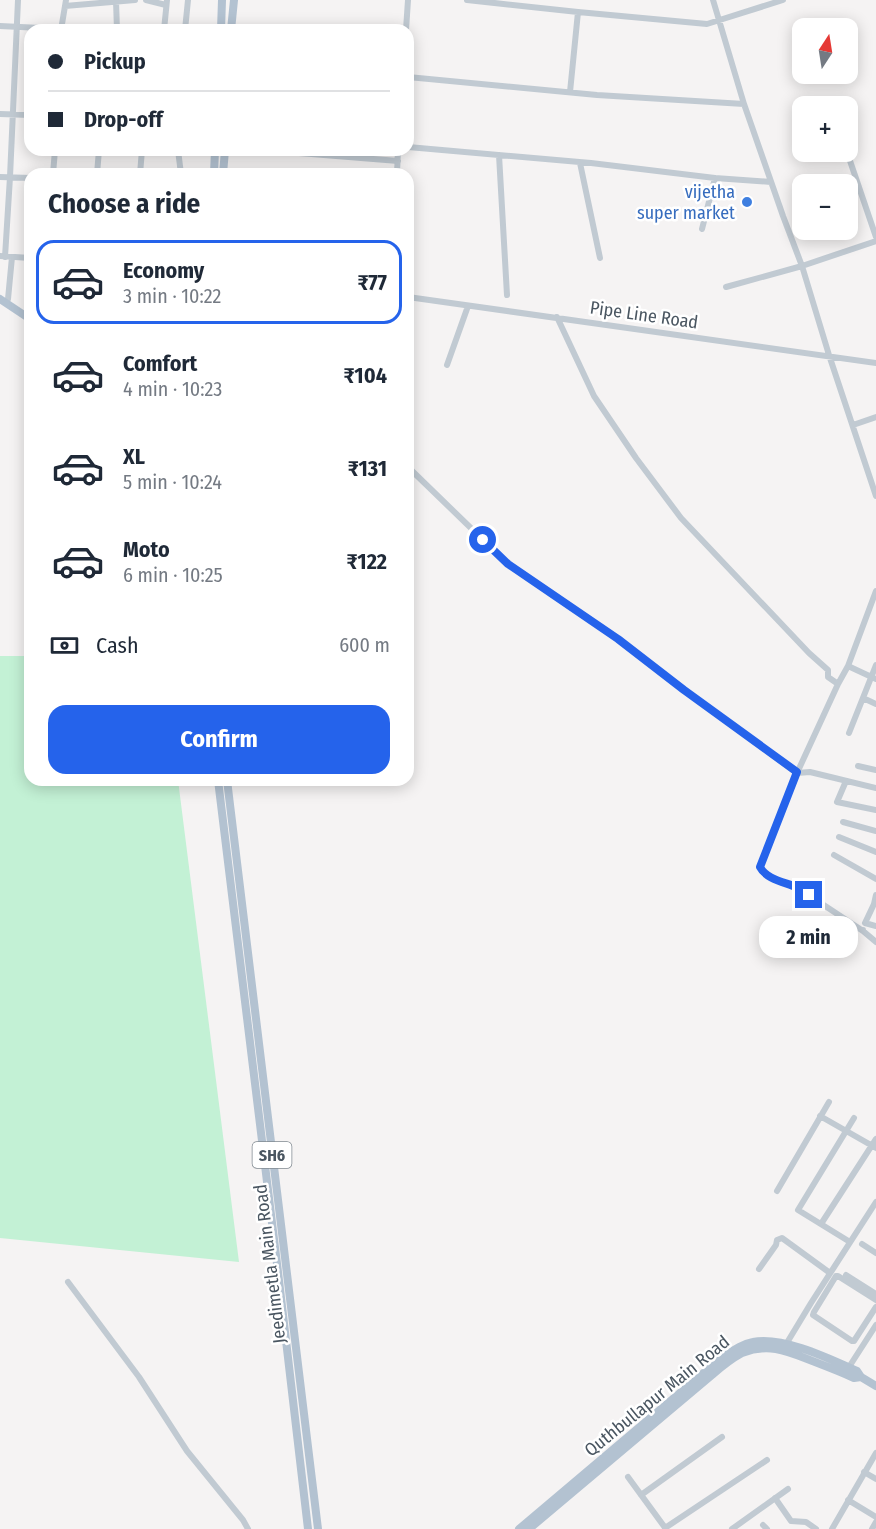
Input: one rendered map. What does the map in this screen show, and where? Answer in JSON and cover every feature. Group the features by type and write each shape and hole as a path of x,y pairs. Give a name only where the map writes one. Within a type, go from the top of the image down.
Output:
{"main road":[{"path":"221,24 222,4 233,4 231,24"},
{"path":"0,294 24,315"},
{"path":"4,299 24,311"},
{"name":"Jeedimetla Main Road","path":"219,786 279,1272 308,1529"},
{"name":"Jeedimetla Main Road","path":"228,786 318,1529"},
{"name":"Quthbullapur Main Road","path":"519,1529 737,1348 752,1342 767,1340 849,1367 876,1386"},
{"name":"Quthbullapur Main Road","path":"529,1529 732,1359 757,1349 785,1346 854,1378 861,1377"}],"street":[{"path":"18,0 10,177 2,256 24,258"},
{"path":"62,24 66,3 135,0"},
{"path":"146,0 166,2 164,24"},
{"path":"186,24 188,0"},
{"path":"406,24 408,0"},
{"path":"467,0 707,24 783,0"},
{"path":"713,0 744,104 802,266 828,355 876,496"},
{"path":"116,1 117,24"},
{"path":"570,92 578,12"},
{"path":"0,26 24,27"},
{"path":"414,78 570,92 744,104"},
{"path":"0,114 24,115"},
{"path":"414,148 771,182"},
{"path":"500,155 507,295"},
{"path":"336,156 398,161"},
{"path":"397,168 398,156"},
{"path":"726,287 802,266 876,239 850,162"},
{"path":"580,163 600,258"},
{"path":"0,177 24,178"},
{"path":"702,229 715,178"},
{"path":"4,299 12,257"},
{"name":"Pipe Line Road","path":"414,298 876,363"},
{"path":"447,365 468,306"},
{"path":"557,317 594,396 636,458 681,518 808,653 828,670 828,677 838,684"},
{"path":"853,425 876,417"},
{"path":"414,473 508,564 618,639 797,772 810,772 876,788"},
{"path":"876,591 848,666 797,772 761,865 761,870 775,879 798,888 876,942"},
{"path":"849,733 874,678 876,665"},
{"path":"848,666 874,678"},
{"path":"863,698 876,704"},
{"path":"858,766 876,770"},
{"path":"846,781 837,802 876,810"},
{"path":"843,822 876,831"},
{"path":"839,837 876,852"},
{"path":"834,855 876,879"},
{"path":"862,931 875,905 876,895"},
{"path":"866,923 876,926"},
{"path":"777,1191 829,1102"},
{"path":"820,1116 874,1147"},
{"path":"850,1242 798,1210 854,1118"},
{"path":"821,1224 874,1147 876,1139"},
{"path":"785,1346 876,1202"},
{"path":"759,1269 777,1240 782,1238 830,1273"},
{"path":"862,1245 876,1253"},
{"path":"846,1275 876,1294"},
{"path":"876,1300 836,1276 813,1315 854,1341 876,1307"},
{"path":"68,1282 139,1377 188,1451 249,1529"},
{"path":"849,1367 876,1325"},
{"path":"642,1495 723,1437"},
{"path":"832,1529 876,1453"},
{"path":"628,1477 666,1528 767,1460"},
{"path":"864,1472 876,1479"},
{"path":"732,1529 788,1489"},
{"path":"775,1498 791,1521 806,1522 816,1529"},
{"path":"848,1500 876,1517"},
{"path":"872,1529 876,1522"}],"green space":[{"path":"0,656 24,656 24,786 179,786 239,1262 0,1238"}],"place":[{"name":"vijetha super market","path":"747,202"}],"route":[{"path":"483,540 508,564 618,639 797,772 760,867 763,872 775,879 809,895"}]}
